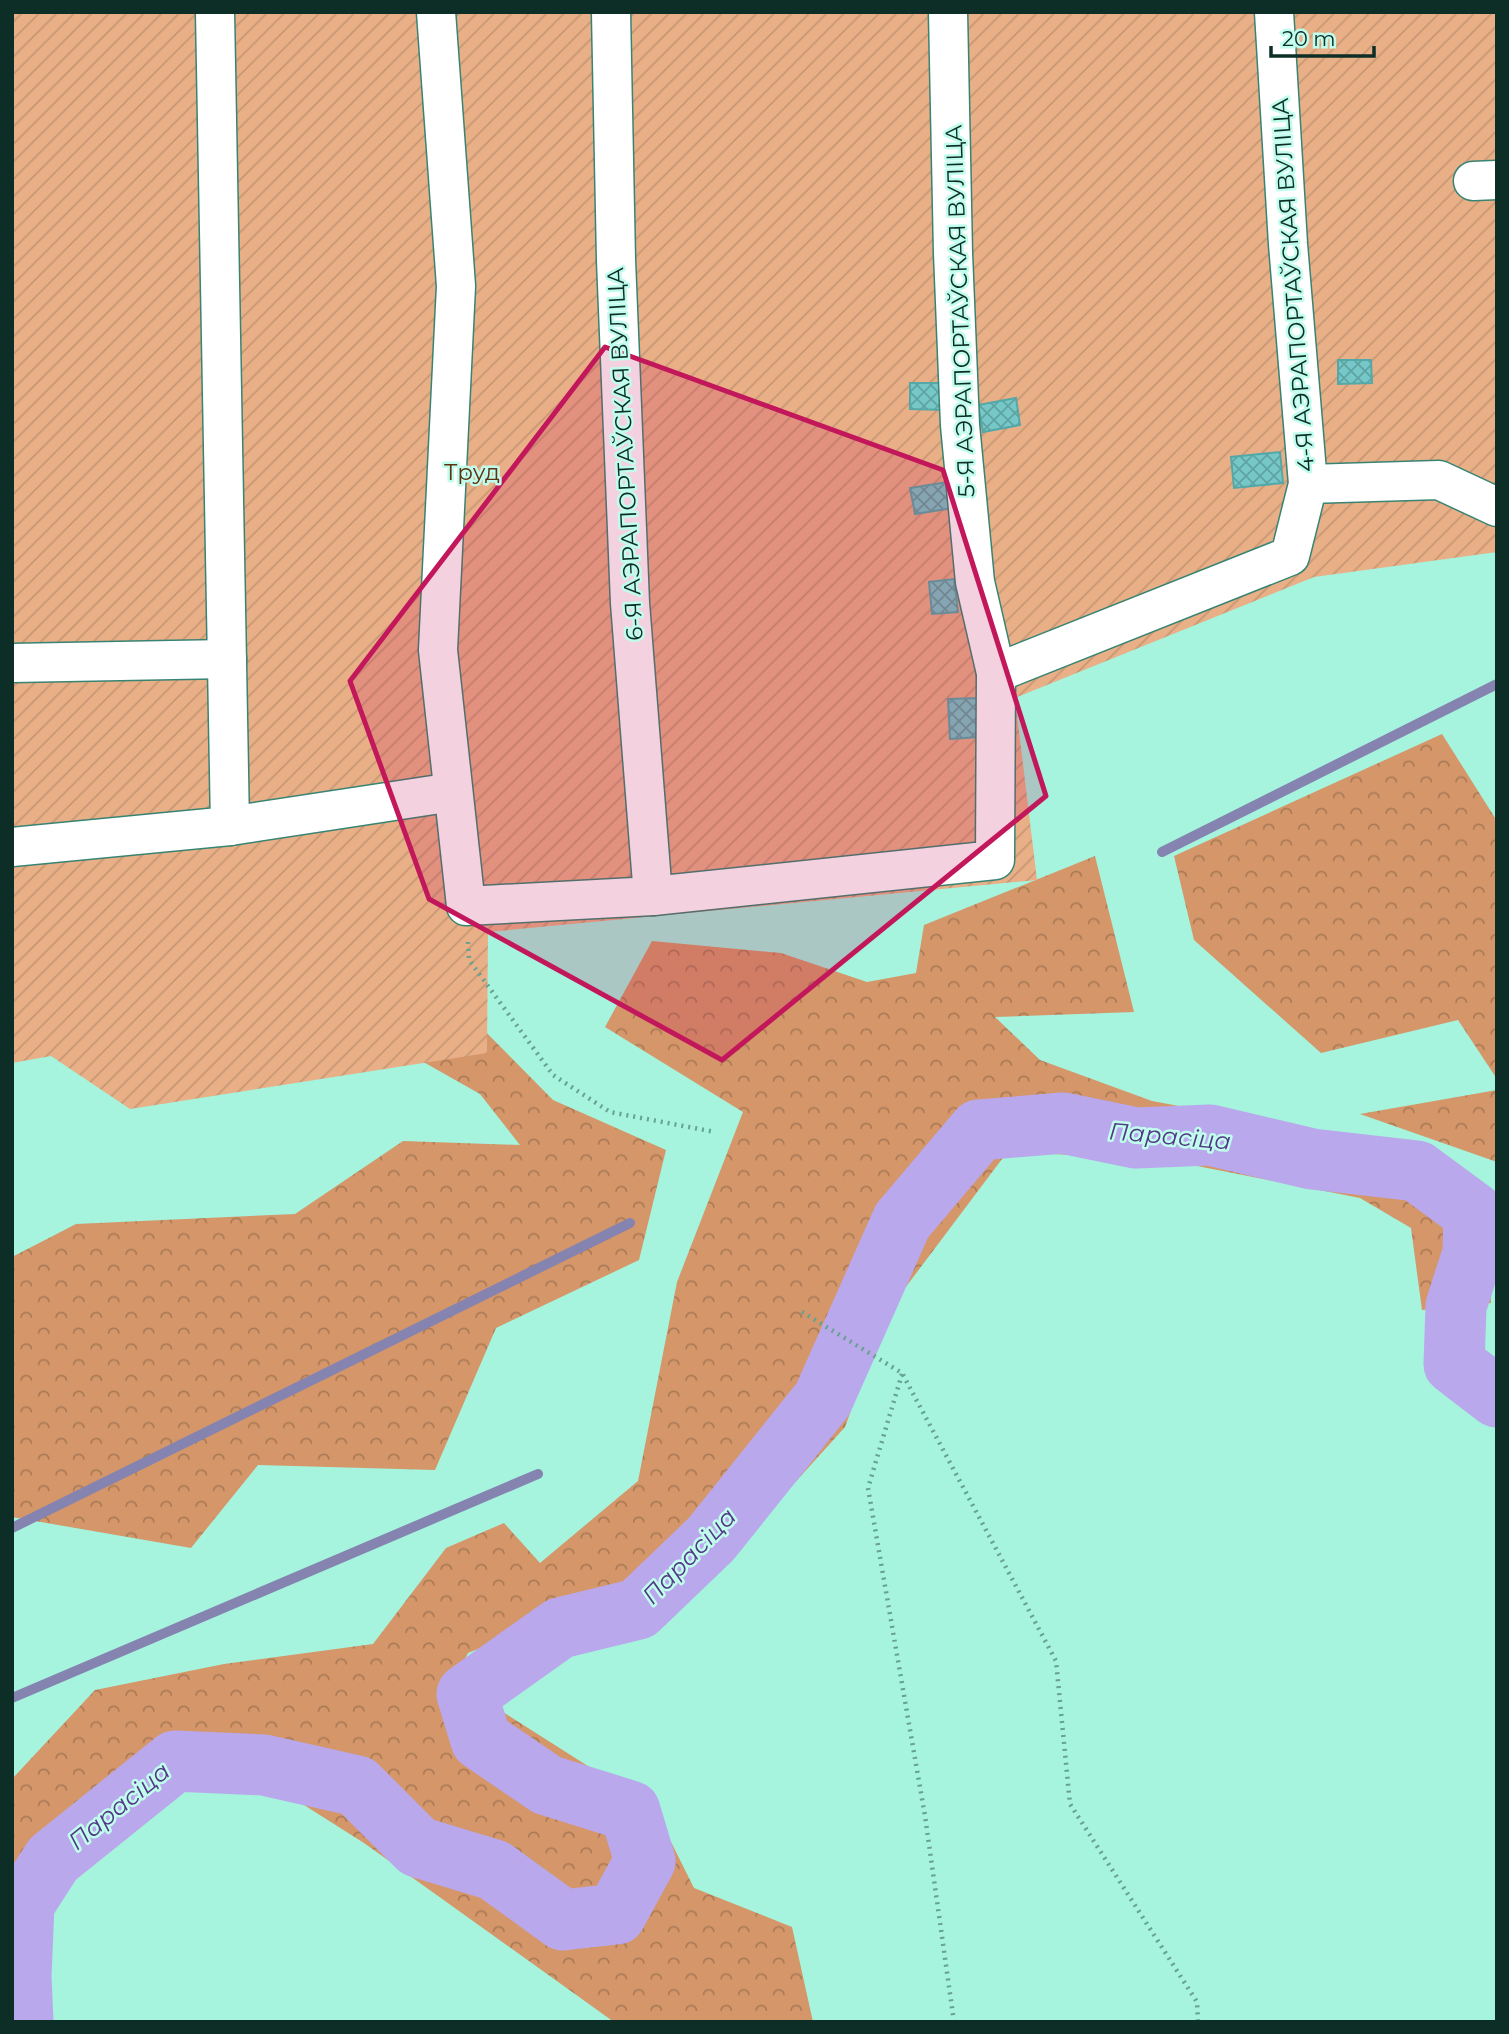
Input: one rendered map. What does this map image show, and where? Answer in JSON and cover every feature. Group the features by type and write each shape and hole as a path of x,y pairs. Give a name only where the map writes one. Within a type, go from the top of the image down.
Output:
{"lane":[{"path":"215,12 230,827"},
{"path":"436,12 456,286 438,650 466,906 653,896"},
{"name":"6-Я АЭРАПОРТАЎСКАЯ ВУЛІЦА","path":"611,12 616,260 630,603 653,896"},
{"name":"5-Я АЭРАПОРТАЎСКАЯ ВУЛІЦА","path":"653,896 995,860 996,673 975,582 960,425 948,12"},
{"name":"4-Я АЭРАПОРТАЎСКАЯ ВУЛІЦА","path":"996,673 1290,556 1308,484 1288,244 1274,12"},
{"path":"1308,484 1439,481 1497,507"},
{"path":"12,663 227,659"},
{"path":"12,847 230,827 453,792"}],"path":[{"path":"466,906 469,960 553,1075 610,1112 715,1132"},
{"path":"803,1312 902,1373 1056,1661 1070,1804 1197,2002 1198,2022"},
{"path":"902,1373 868,1488 925,1816 954,2022"}],"highlighted area":[{"path":"605,347 943,470 1046,796 722,1060 429,899 350,681"}],"green space":[{"name":"Труд","path":"12,12 1497,12 1497,552 1314,577 1015,698 1037,880 488,932 487,1053 130,1109 51,1056 12,1063"},
{"path":"1442,734 1497,821 1497,1079 1458,1020 1321,1053 1194,940 1174,856"},
{"path":"1095,856 1134,1012 995,1017 1040,1060 1152,1101 1412,1149 1487,1202 1491,1303 1422,1310 1411,1228 1360,1198 1177,1162 1008,1151 887,1312 845,1427 705,1582 654,1579 468,1653 454,1681 654,1808 694,1888 792,1927 813,2022 614,2022 364,1843 195,1736 95,1790 12,1882 12,1779 95,1690 224,1664 373,1644 446,1548 504,1523 540,1563 638,1481 677,1282 743,1112 605,1027 652,941 781,953 867,982 916,973 924,925"},
{"path":"328,1008 472,1018 553,1100 666,1150 639,1260 496,1328 435,1470 258,1465 191,1548 12,1517 12,1257 76,1224 295,1214 403,1141 520,1145 480,1094"},
{"path":"1497,1090 1497,1162 1360,1114"}],"building":[{"path":"1338,360 1371,360 1372,383 1338,384"},
{"path":"910,383 944,383 944,410 910,409"},
{"path":"1016,398 1020,425 983,432 978,405"},
{"path":"1280,452 1283,483 1234,488 1231,457"},
{"path":"948,482 953,508 915,514 910,488"},
{"path":"954,579 958,612 932,614 929,582"},
{"path":"979,698 981,737 950,739 948,699"}],"waterway":[{"path":"1162,852 1497,684"},
{"name":"Парасіца","path":"23,2022 21,1976 24,1904 53,1859 175,1761 264,1765 357,1786 418,1847 494,1870 563,1920 616,1914 645,1861 630,1811 547,1785 481,1740 467,1694 560,1628 638,1609 711,1539 823,1399 902,1221 979,1130 1063,1123 1136,1138 1210,1135 1312,1159 1417,1171 1474,1213 1473,1253 1456,1306 1454,1364 1497,1397"},
{"path":"12,1528 630,1223"},
{"path":"12,1698 538,1474"}]}
